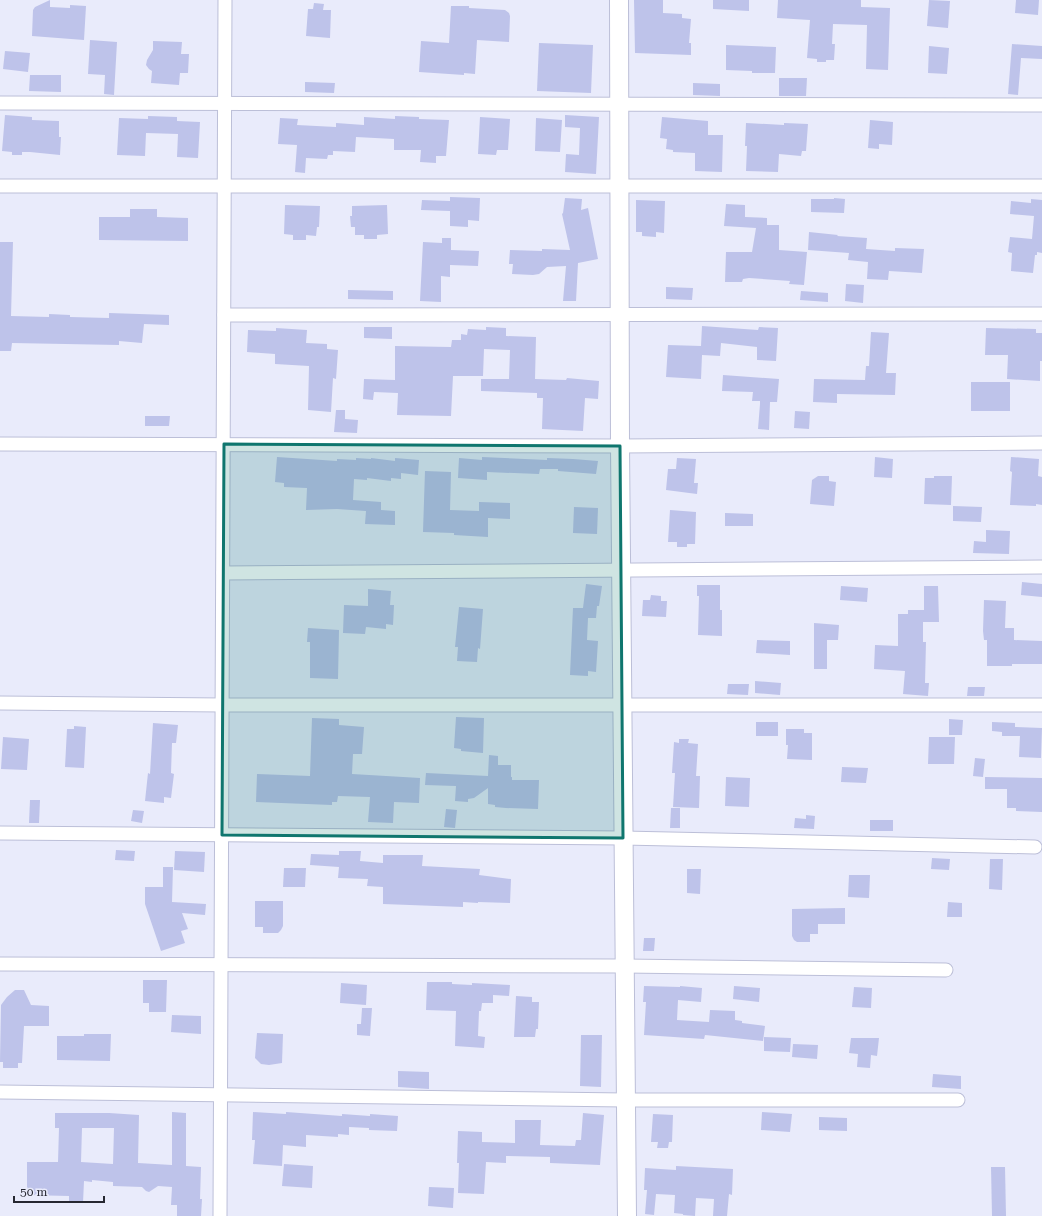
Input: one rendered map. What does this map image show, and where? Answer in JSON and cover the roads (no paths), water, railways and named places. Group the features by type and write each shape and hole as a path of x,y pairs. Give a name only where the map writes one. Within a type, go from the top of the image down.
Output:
{"main road":[{"path":"619,0 620,446 627,1216"}],"street":[{"path":"220,1216 225,0"},
{"path":"0,103 1042,105"},
{"path":"0,186 1042,186"},
{"path":"224,315 1042,314"},
{"path":"0,444 620,446 1042,443"},
{"path":"223,573 1042,567"},
{"path":"0,703 223,705 1042,705"},
{"path":"0,833 623,838 1034,847"},
{"path":"0,964 624,966 946,970"},
{"path":"0,1092 625,1100 958,1100"}]}
